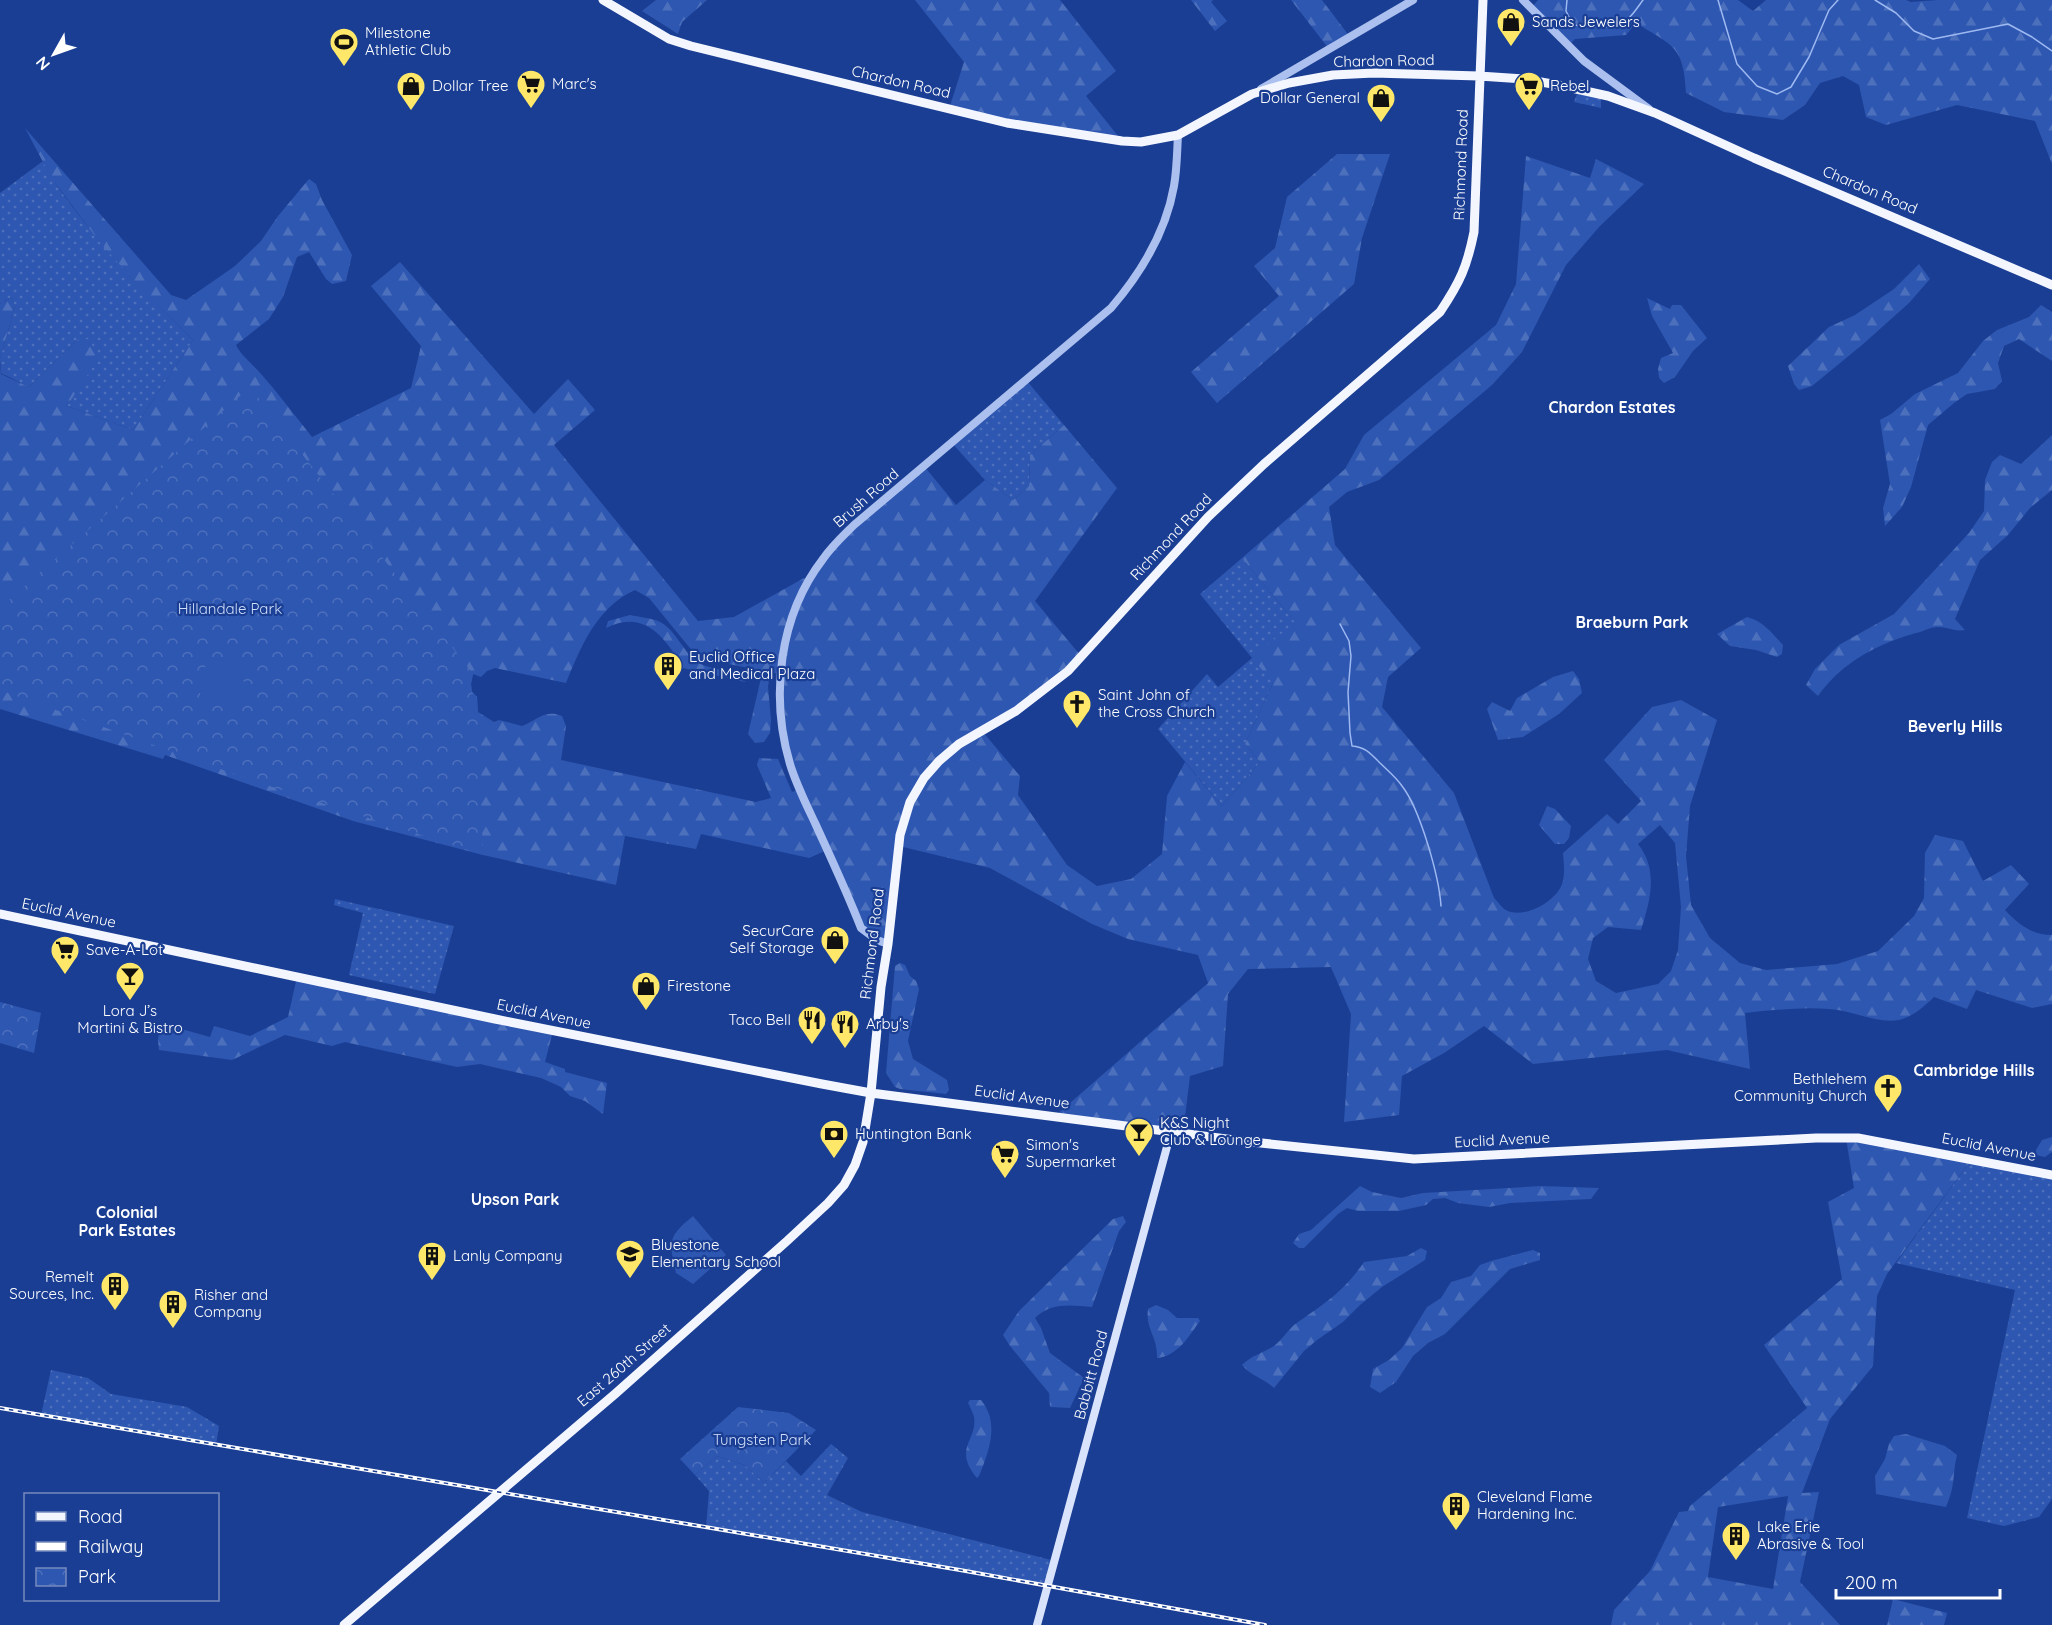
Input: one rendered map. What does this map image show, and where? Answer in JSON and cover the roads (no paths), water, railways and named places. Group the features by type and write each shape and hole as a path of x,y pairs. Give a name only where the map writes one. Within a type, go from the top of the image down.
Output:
{"main road":[{"name":"Chardon Road","path":"603,0 669,39 691,46 1007,123 1122,141 1151,141 1178,135 1252,94 1289,83 1333,75 1374,73 1479,76 1524,79 1574,88 1608,96 1655,113 1763,162 2052,285"},
{"name":"Richmond Road","path":"871,1093 881,987 900,835 910,802 924,778 959,744 1016,711 1068,671 1208,517 1264,464 1424,327 1440,312 1454,291 1468,263 1474,232 1483,0"},
{"name":"Euclid Avenue","path":"0,914 585,1038 871,1093 1171,1132 1414,1160 1816,1138 1858,1138 2052,1175"},
{"name":"East 260th Street","path":"344,1625 615,1394 828,1203 844,1185 855,1165 863,1142 871,1093"},
{"name":"Babbitt Road","path":"1037,1625 1171,1132"}],"street":[{"path":"1252,94 1413,0"},
{"path":"1523,0 1584,62 1655,113"},
{"name":"Brush Road","path":"888,944 877,940 861,928 790,765 780,725 780,674 788,630 795,610 808,581 822,559 854,525 1111,308 1131,285 1150,254 1169,207 1174,184 1178,135"}],"waterway":[{"path":"1567,0 1566,11 1573,25 1603,27 1615,26 1627,20 1643,0"},
{"path":"1718,0 1737,64 1757,86 1777,94 1791,87 1809,57 1829,10 1838,0"},
{"path":"1875,0 1896,13 1914,31 1933,39 2008,24 2052,51"},
{"path":"1340,624 1349,641 1351,656 1348,692 1352,746 1370,753 1397,780 1409,797 1428,843 1441,906"}],"railway":[{"path":"0,1408 960,1570 1265,1625"}],"place":[{"name":"Sands Jewelers","path":"1511,48"},
{"name":"Milestone Athletic Club","path":"344,68"},
{"name":"Marc's","path":"531,110"},
{"name":"Dollar Tree","path":"411,112"},
{"name":"Rebel","path":"1529,112"},
{"name":"Dollar General","path":"1381,124"},
{"name":"Euclid Office and Medical Plaza","path":"668,692"},
{"name":"Saint John of the Cross Church","path":"1077,730"},
{"name":"SecurCare Self Storage","path":"835,966"},
{"name":"Save-A-Lot","path":"65,976"},
{"name":"Lora J’s Martini & Bistro","path":"130,1002"},
{"name":"Firestone","path":"646,1012"},
{"name":"Taco Bell","path":"812,1046"},
{"name":"Arby's","path":"845,1050"},
{"name":"Bethlehem Community Church","path":"1888,1114"},
{"name":"K&S Night Club & Lounge","path":"1139,1158"},
{"name":"Huntington Bank","path":"834,1160"},
{"name":"Simon's Supermarket","path":"1005,1180"},
{"name":"Bluestone Elementary School","path":"630,1280"},
{"name":"Lanly Company","path":"432,1282"},
{"name":"Remelt Sources, Inc.","path":"115,1312"},
{"name":"Risher and Company","path":"173,1330"},
{"name":"Cleveland Flame Hardening Inc.","path":"1456,1532"},
{"name":"Lake Erie Abrasive & Tool","path":"1736,1562"}],"district":[{"name":"Chardon Estates","path":"1612,407"},
{"name":"Braeburn Park","path":"1632,622"},
{"name":"Beverly Hills","path":"1955,726"},
{"name":"Cambridge Hills","path":"1974,1070"},
{"name":"Upson Park","path":"515,1199"},
{"name":"Colonial Park Estates","path":"127,1221"}],"park label":[{"name":"Hillandale Park","path":"230,609"},
{"name":"Tungsten Park","path":"762,1440"}]}
